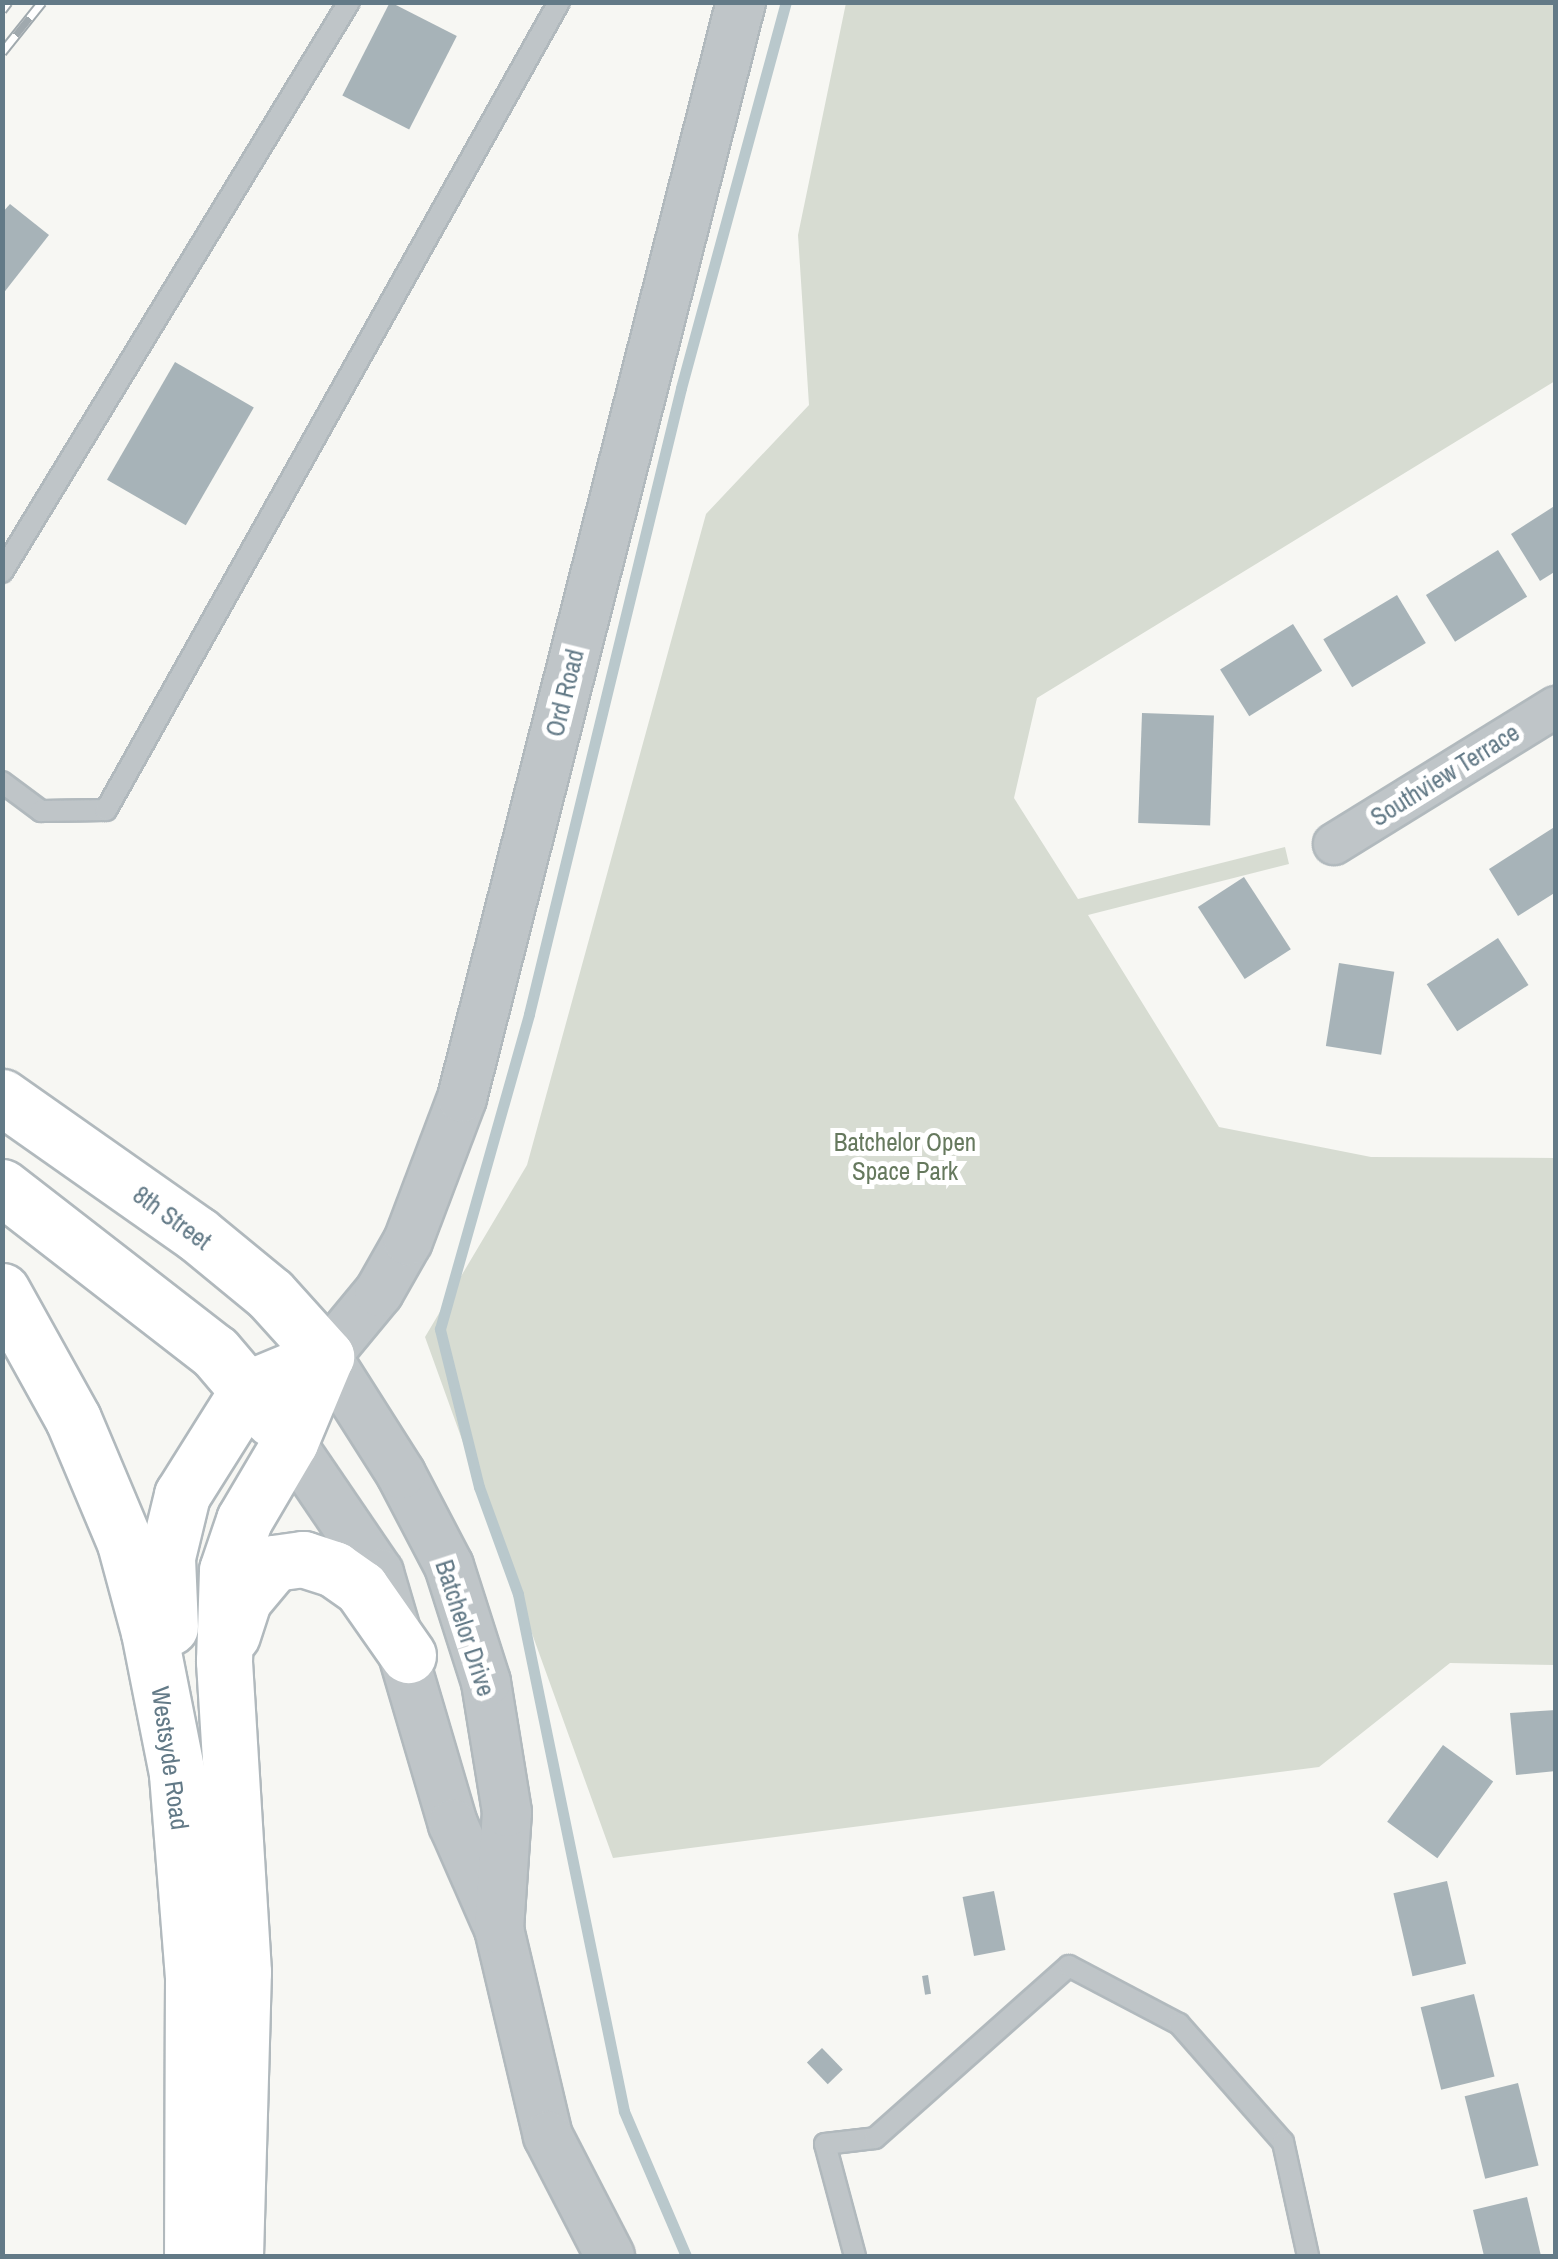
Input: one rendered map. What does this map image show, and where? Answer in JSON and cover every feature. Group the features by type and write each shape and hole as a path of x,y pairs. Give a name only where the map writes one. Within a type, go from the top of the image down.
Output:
{"main road":[{"name":"8th Street","path":"2,1097 197,1234 270,1294 326,1356"},
{"path":"2,1187 144,1290 248,1388"},
{"name":"Westsyde Road","path":"2,1292 73,1419 125,1542 177,1774 193,1977 192,2256"},
{"path":"177,1774 167,1557 182,1495 248,1388 326,1356"},
{"path":"235,2256 243,1972 224,1661 227,1570 244,1520 290,1442 326,1356"},
{"name":"Batchelor Drive","path":"248,1388 290,1442"},
{"path":"224,1661 244,1599 274,1563 303,1560 334,1569 362,1588 408,1655"}],"street":[{"name":"Ord Road","path":"326,1356 379,1292 408,1240 462,1098 741,2"},
{"name":"Southview Terrace","path":"1334,844 1556,707"},
{"name":"Batchelor Drive","path":"326,1356 401,1474 449,1566 486,1682 507,1812 499,1930"},
{"name":"Batchelor Drive","path":"290,1442 378,1573 408,1655 453,1824 499,1930 548,2136 610,2256"}],"lane":[{"path":"2,572 349,2"},
{"path":"2,782 42,811 106,810 559,2"},
{"path":"855,2256 825,2144 875,2138 1069,1966 1180,2024 1283,2142 1308,2256"}],"green space":[{"name":"Batchelor Open Space Park","path":"846,3 1555,3 1555,381 1037,698 1014,798 1078,899 1285,847 1289,864 1088,915 1219,1127 1371,1157 1555,1158 1555,1665 1450,1663 1319,1767 613,1858 425,1337 527,1165 706,514 809,405 798,235"}],"building":[{"path":"390,2 457,36 409,130 342,96"},
{"path":"10,204 49,235 2,295 2,213"},
{"path":"175,362 254,407 186,525 107,480"},
{"path":"1556,505 1556,571 1540,581 1511,534"},
{"path":"1498,550 1527,597 1455,642 1426,595"},
{"path":"1397,595 1426,643 1352,687 1323,639"},
{"path":"1293,624 1322,671 1249,716 1220,670"},
{"path":"1142,713 1214,716 1210,825 1138,823"},
{"path":"1556,826 1556,892 1518,916 1489,869"},
{"path":"1244,877 1291,949 1245,979 1198,907"},
{"path":"1498,938 1528,985 1457,1031 1427,984"},
{"path":"1339,963 1394,972 1381,1055 1326,1046"},
{"path":"1556,1710 1556,1771 1516,1775 1510,1713"},
{"path":"1443,1745 1493,1781 1437,1858 1387,1822"},
{"path":"1447,1881 1466,1964 1413,1976 1393,1893"},
{"path":"994,1891 1005,1950 974,1956 963,1897"},
{"path":"928,1975 931,1994 925,1995 922,1976"},
{"path":"1474,1994 1495,2076 1441,2090 1421,2007"},
{"path":"822,2048 843,2070 828,2084 807,2063"},
{"path":"1518,2083 1539,2165 1485,2179 1465,2096"},
{"path":"1527,2197 1541,2256 1484,2256 1473,2210"}],"waterway":[{"path":"686,2256 624,2111 518,1594 479,1487 440,1329 529,1014 681,388 786,2"}],"railway":[{"path":"2,10 8,2"},
{"path":"2,52 42,2"}]}
